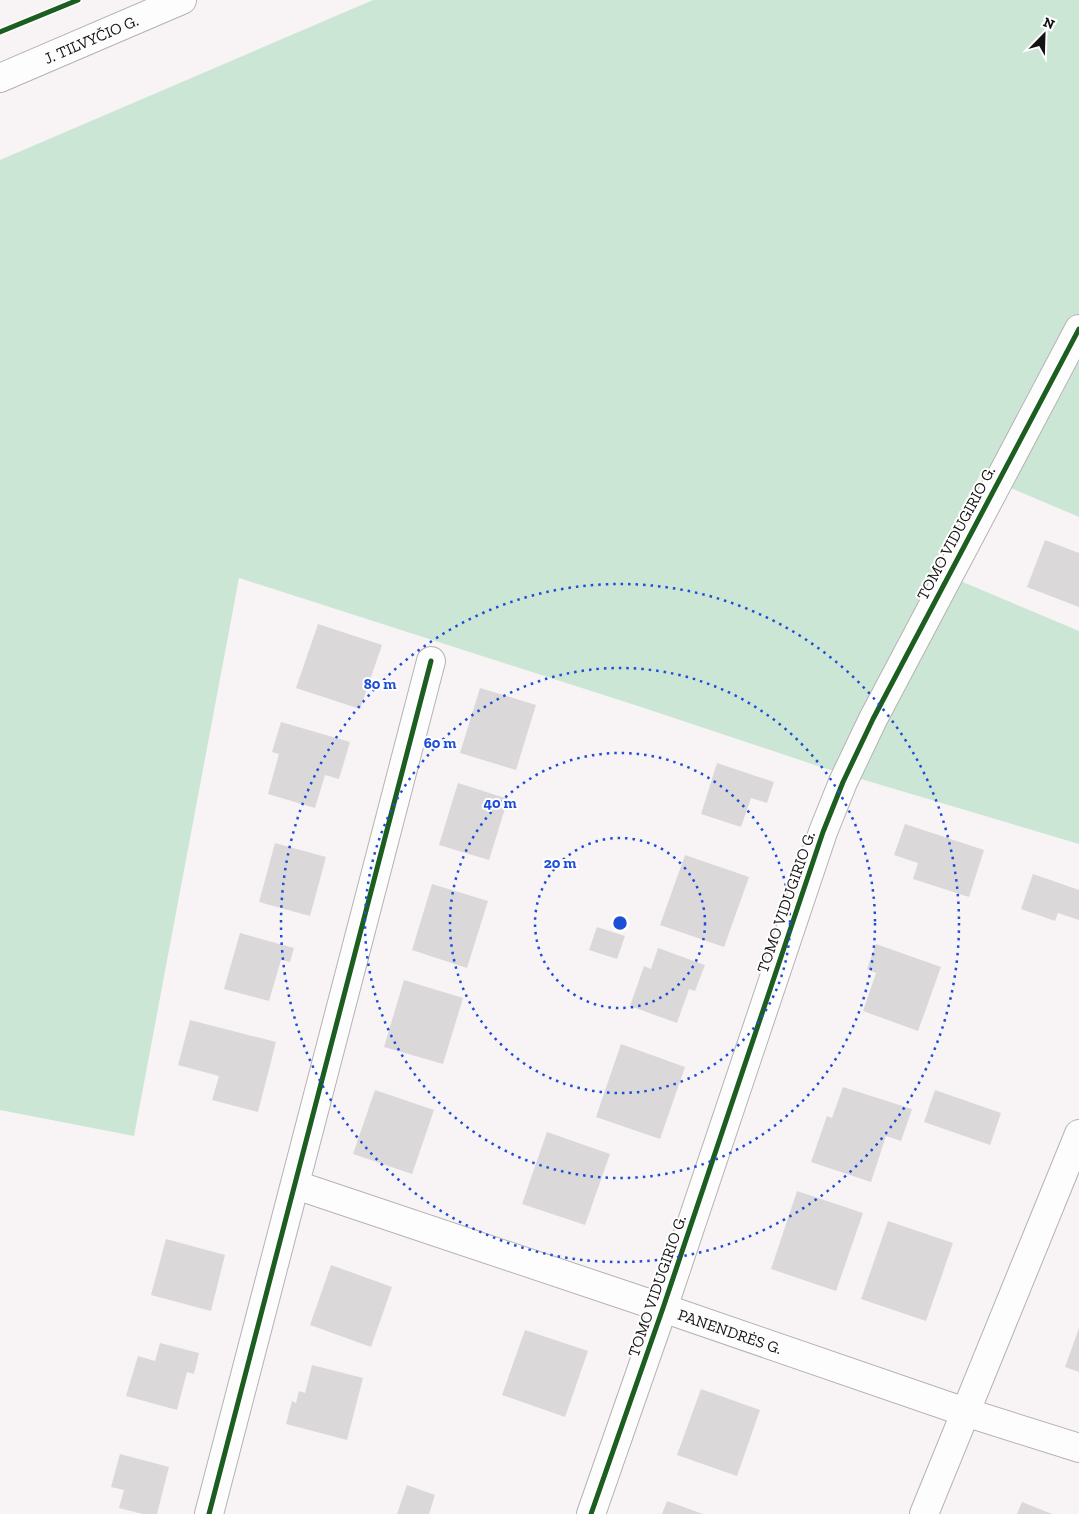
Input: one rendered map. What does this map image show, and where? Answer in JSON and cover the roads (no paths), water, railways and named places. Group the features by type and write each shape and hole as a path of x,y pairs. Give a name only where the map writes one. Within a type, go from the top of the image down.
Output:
{"street":[{"name":"J. TILVYČIO G.","path":"0,78 182,0"},
{"name":"TOMO VIDUGIRIO G.","path":"591,1514 663,1308 823,832 843,782 873,719 1079,329"},
{"path":"209,1514 431,662"},
{"path":"924,1514 1079,1134"},
{"name":"PANENDRĖS G.","path":"296,1185 965,1412 1079,1448"}]}
